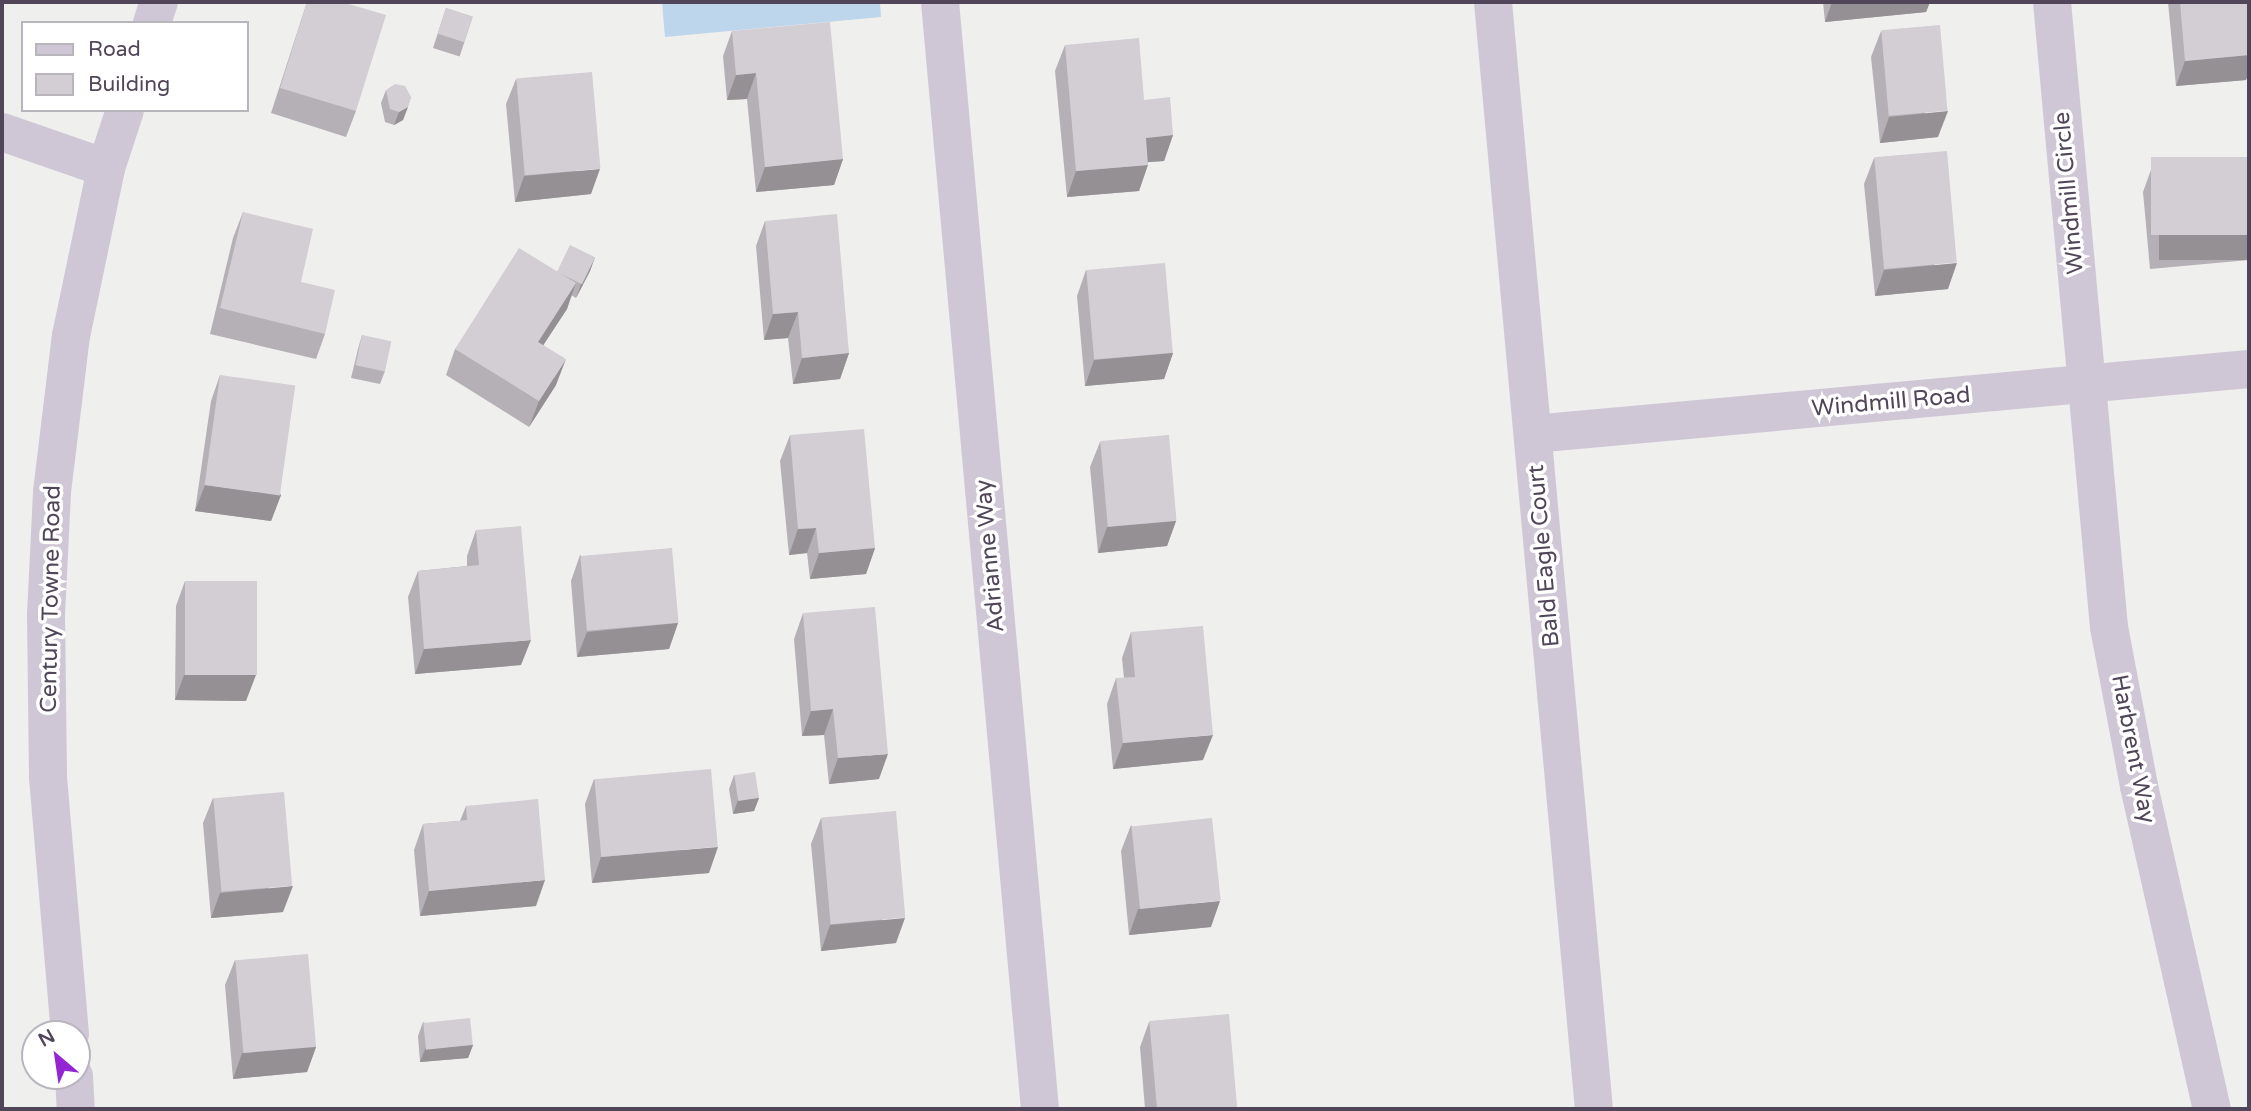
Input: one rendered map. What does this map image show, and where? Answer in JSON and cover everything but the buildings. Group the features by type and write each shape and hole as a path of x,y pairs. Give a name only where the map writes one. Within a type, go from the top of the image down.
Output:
{"street":[{"path":"153,21 159,2"},
{"name":"Adrianne Way","path":"940,2 1040,1109"},
{"name":"Bald Eagle Court","path":"1493,2 1594,1109"},
{"name":"Windmill Circle","path":"2052,2 2086,384"},
{"name":"Century Towne Road","path":"69,1020 48,777 47,601 52,492 71,336 106,168 124,112"},
{"path":"2,132 106,168"},
{"name":"Windmill Road","path":"1533,434 2249,369"},
{"name":"Harbrent Way","path":"2086,384 2109,627 2139,786 2212,1109"},
{"path":"75,1090 76,1109"}],"shaded area":[{"path":"662,2 880,2 881,17 665,37"}]}
